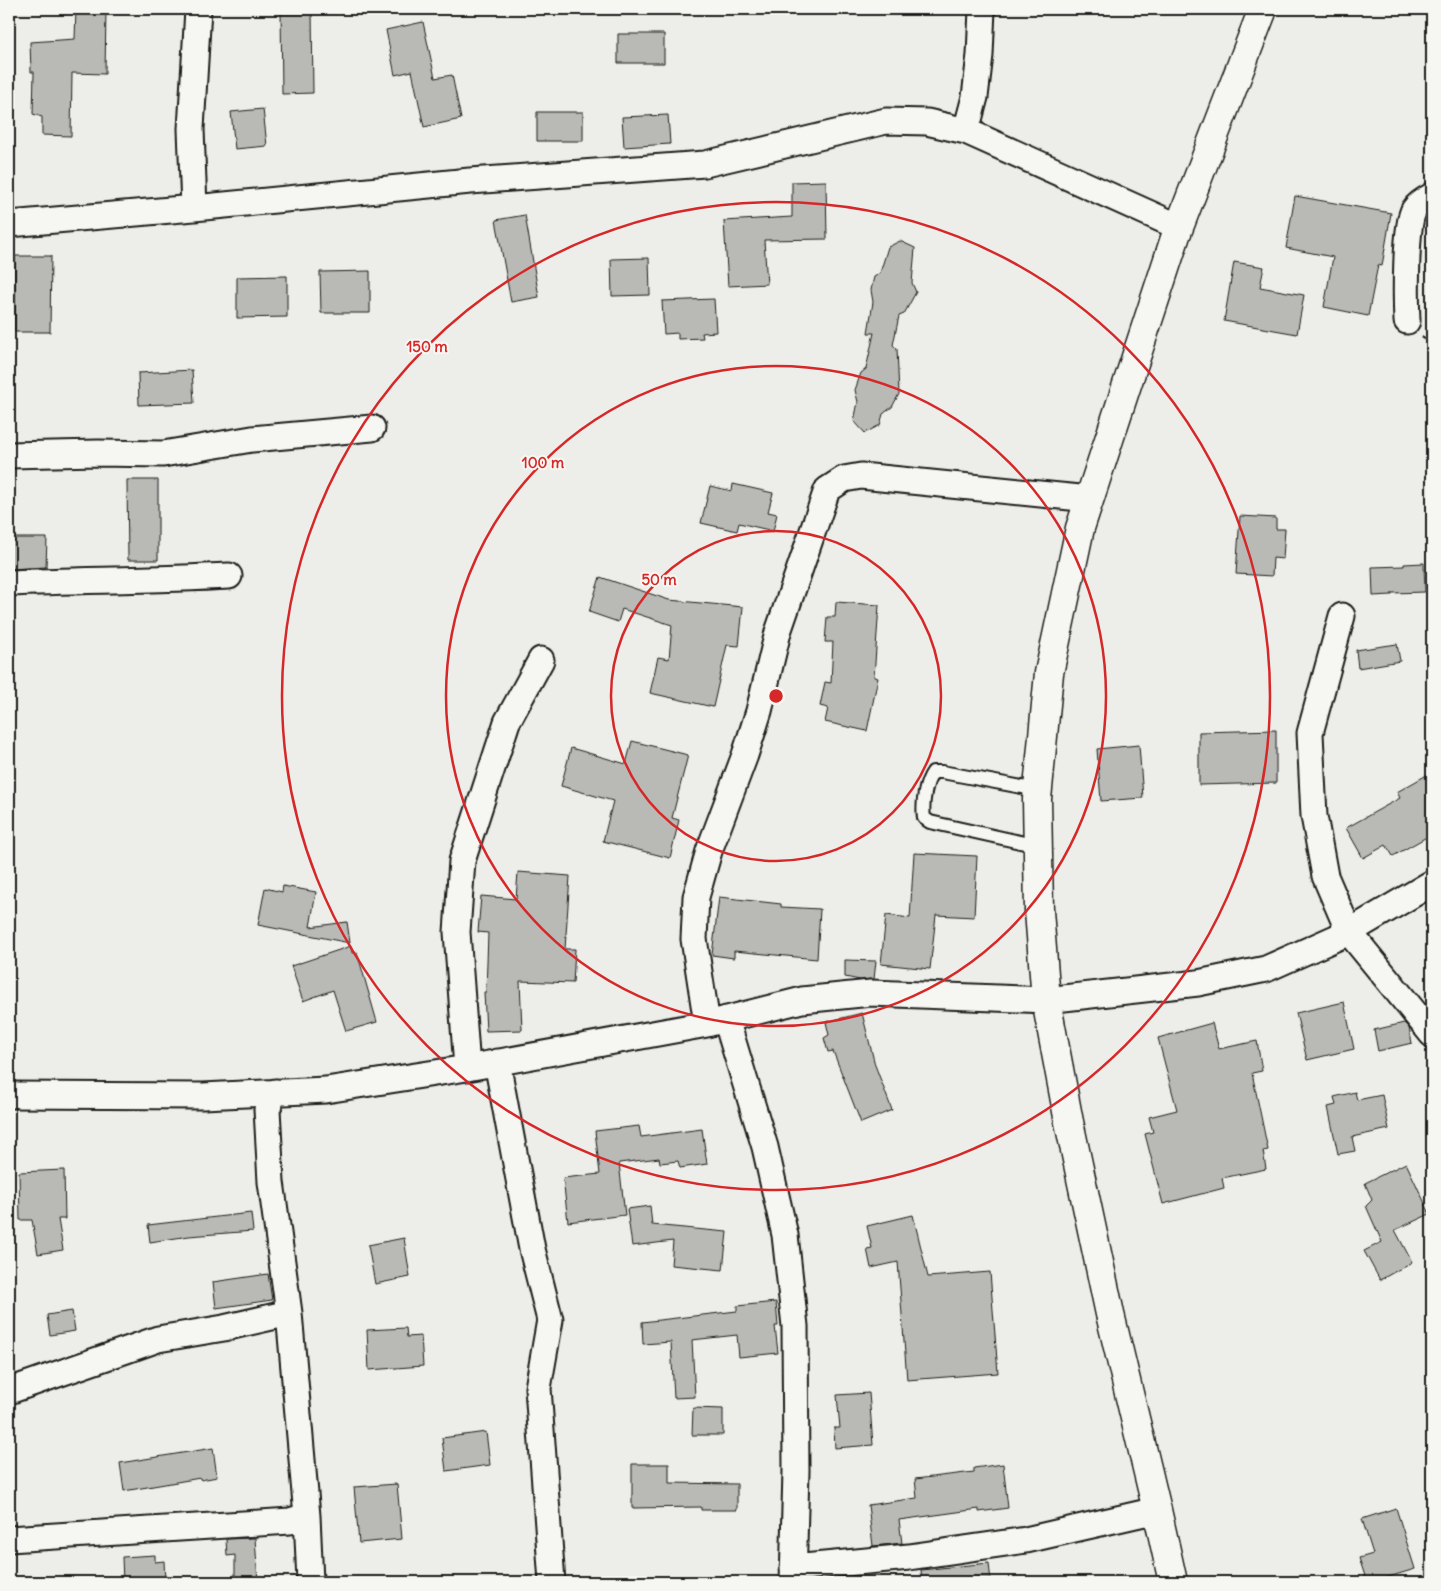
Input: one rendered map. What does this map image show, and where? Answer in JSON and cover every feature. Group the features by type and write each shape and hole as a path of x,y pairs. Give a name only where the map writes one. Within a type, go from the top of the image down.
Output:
{"street":[{"path":"194,208 191,129 198,9"},
{"path":"966,131 979,64 982,9"},
{"path":"1172,1582 1157,1510 1110,1314 1069,1122 1046,1000 1039,911 1038,790 1049,673 1080,528 1179,227 1263,9"},
{"path":"9,224 470,181 706,164 886,121 927,122 966,131 1179,227"},
{"path":"1407,321 1409,224 1414,210 1432,196"},
{"path":"9,455 163,454 252,439 372,428"},
{"path":"1090,499 861,476 844,479 827,490 778,632 759,711 746,755 709,851 696,897 694,939 717,1021 765,1147 785,1235 795,1326 796,1471 793,1575 1026,1540 1157,1510"},
{"path":"9,583 115,579 155,580 229,576"},
{"path":"1342,616 1310,733 1314,816 1325,876 1349,932 1432,1034"},
{"path":"467,1068 457,932 462,860 506,722 541,660"},
{"path":"9,1095 203,1096 326,1090 467,1068 717,1021 802,1000 871,993 1046,1000 1198,982 1266,969 1349,932 1432,883"},
{"path":"497,1062 532,1250 550,1320 538,1388 552,1582"},
{"path":"275,1092 267,1109 271,1182 289,1313 307,1516 310,1582"},
{"path":"9,1391 158,1339 224,1328 289,1313"},
{"path":"9,1539 280,1521 307,1516"}],"lane":[{"path":"1038,790 942,772 933,772 928,778 923,809 924,818 930,822 1038,846"}],"building":[{"path":"76,9 106,9 105,74 72,73 71,136 42,135 42,117 33,114 34,72 31,72 30,42 75,39"},
{"path":"281,9 312,9 313,93 282,94"},
{"path":"423,22 435,78 452,75 461,119 424,127 412,71 395,75 386,30"},
{"path":"618,34 664,34 664,63 618,63"},
{"path":"263,109 267,146 235,149 231,112"},
{"path":"537,112 583,112 583,141 537,141"},
{"path":"668,115 670,144 624,147 622,117"},
{"path":"826,181 827,239 764,240 767,284 728,286 724,221 792,217 792,182"},
{"path":"1295,196 1391,213 1382,266 1378,265 1368,316 1324,307 1333,257 1286,248"},
{"path":"525,215 539,297 511,302 496,220"},
{"path":"900,241 915,248 912,283 916,292 904,314 899,316 893,345 897,349 899,394 892,407 883,414 880,425 865,433 854,421 858,402 855,390 861,373 866,369 874,333 868,333 873,302 871,290 874,277 880,273 888,247"},
{"path":"15,256 51,256 50,332 15,332"},
{"path":"649,258 650,295 612,296 611,259"},
{"path":"1234,262 1264,267 1260,287 1304,295 1297,334 1224,321"},
{"path":"370,271 370,313 321,313 320,272"},
{"path":"287,276 287,317 237,318 237,277"},
{"path":"714,299 716,332 702,333 703,338 678,339 678,333 664,334 662,301"},
{"path":"192,370 194,403 139,405 138,373"},
{"path":"127,480 158,480 158,560 128,560"},
{"path":"733,484 773,493 768,512 777,514 773,531 739,523 737,531 701,523 710,486 732,491"},
{"path":"1240,516 1276,518 1276,529 1285,529 1283,559 1273,558 1272,576 1236,574"},
{"path":"9,538 47,538 46,567 9,569"},
{"path":"1424,563 1425,592 1392,593 1392,595 1373,596 1372,567"},
{"path":"600,577 669,600 743,607 739,646 727,645 713,707 650,693 658,657 669,659 672,625 622,609 618,622 589,612"},
{"path":"836,602 879,605 874,677 878,678 867,731 825,722 828,708 820,706 825,682 831,683 833,642 825,642 827,617 835,617"},
{"path":"1397,644 1400,661 1358,668 1356,650"},
{"path":"1276,730 1276,783 1199,785 1199,732"},
{"path":"632,741 688,755 672,818 679,820 670,858 603,841 613,801 561,786 571,748 626,764"},
{"path":"1139,745 1143,798 1101,801 1097,749"},
{"path":"1432,772 1432,834 1393,856 1386,845 1363,858 1346,828 1400,798 1397,792"},
{"path":"914,853 977,856 974,917 936,915 930,969 881,964 886,915 910,918"},
{"path":"518,872 570,876 565,949 575,949 573,983 520,981 522,1030 486,1031 484,992 486,992 488,933 478,932 481,896 516,899"},
{"path":"283,886 316,892 310,927 347,922 350,943 258,925 265,888 282,892"},
{"path":"719,897 781,904 781,907 820,909 817,959 734,951 734,958 712,955"},
{"path":"351,946 352,953 357,952 377,1022 346,1031 333,990 303,1001 291,966"},
{"path":"845,960 876,961 874,979 860,980 845,977"},
{"path":"1344,1002 1354,1049 1307,1060 1296,1013"},
{"path":"862,1013 875,1065 892,1110 861,1123 833,1051 828,1052 824,1038 829,1035 826,1022"},
{"path":"1212,1023 1219,1049 1257,1041 1262,1071 1252,1073 1268,1150 1263,1151 1266,1169 1222,1178 1224,1188 1163,1204 1145,1134 1153,1132 1149,1117 1177,1110 1158,1038"},
{"path":"1404,1023 1409,1028 1412,1043 1378,1051 1374,1030"},
{"path":"1355,1092 1357,1100 1382,1095 1389,1129 1352,1137 1355,1151 1338,1154 1328,1107 1336,1105 1334,1097"},
{"path":"639,1126 641,1137 702,1129 707,1164 680,1168 678,1161 660,1163 659,1158 619,1163 625,1215 568,1222 563,1178 600,1174 595,1131"},
{"path":"1406,1163 1430,1214 1395,1230 1412,1262 1380,1280 1364,1251 1382,1242 1366,1206 1372,1200 1365,1183"},
{"path":"64,1170 65,1219 58,1219 63,1250 38,1254 32,1220 20,1220 19,1172"},
{"path":"650,1206 652,1225 727,1232 723,1270 671,1265 673,1241 632,1246 627,1209"},
{"path":"251,1213 253,1231 189,1236 150,1242 148,1225"},
{"path":"913,1215 928,1277 990,1272 998,1373 907,1380 898,1262 871,1268 867,1249 872,1248 867,1226"},
{"path":"404,1238 410,1277 375,1284 368,1245"},
{"path":"268,1274 272,1300 216,1308 213,1282"},
{"path":"776,1302 778,1326 775,1326 778,1353 739,1357 737,1335 692,1340 695,1397 674,1398 671,1342 643,1344 642,1322 737,1311 737,1306"},
{"path":"72,1311 75,1331 50,1335 47,1315"},
{"path":"406,1328 407,1337 421,1336 423,1366 369,1370 367,1330"},
{"path":"869,1393 873,1445 835,1448 834,1428 840,1428 837,1395"},
{"path":"693,1408 723,1409 723,1435 692,1435"},
{"path":"486,1432 490,1465 446,1471 442,1438"},
{"path":"213,1448 217,1477 201,1480 200,1478 124,1491 120,1463"},
{"path":"632,1464 669,1464 669,1483 737,1484 737,1510 701,1510 701,1507 632,1508"},
{"path":"1003,1464 1008,1508 979,1512 979,1509 899,1520 902,1543 873,1546 868,1505 917,1498 915,1479 974,1472 974,1468"},
{"path":"397,1484 402,1539 359,1543 354,1487"},
{"path":"1396,1508 1415,1569 1367,1582 1359,1558 1373,1554 1362,1519"},
{"path":"255,1538 258,1582 235,1582 235,1555 227,1556 226,1539"},
{"path":"155,1555 155,1562 164,1561 165,1582 123,1582 122,1557"},
{"path":"989,1563 991,1582 922,1582 921,1570"}]}
